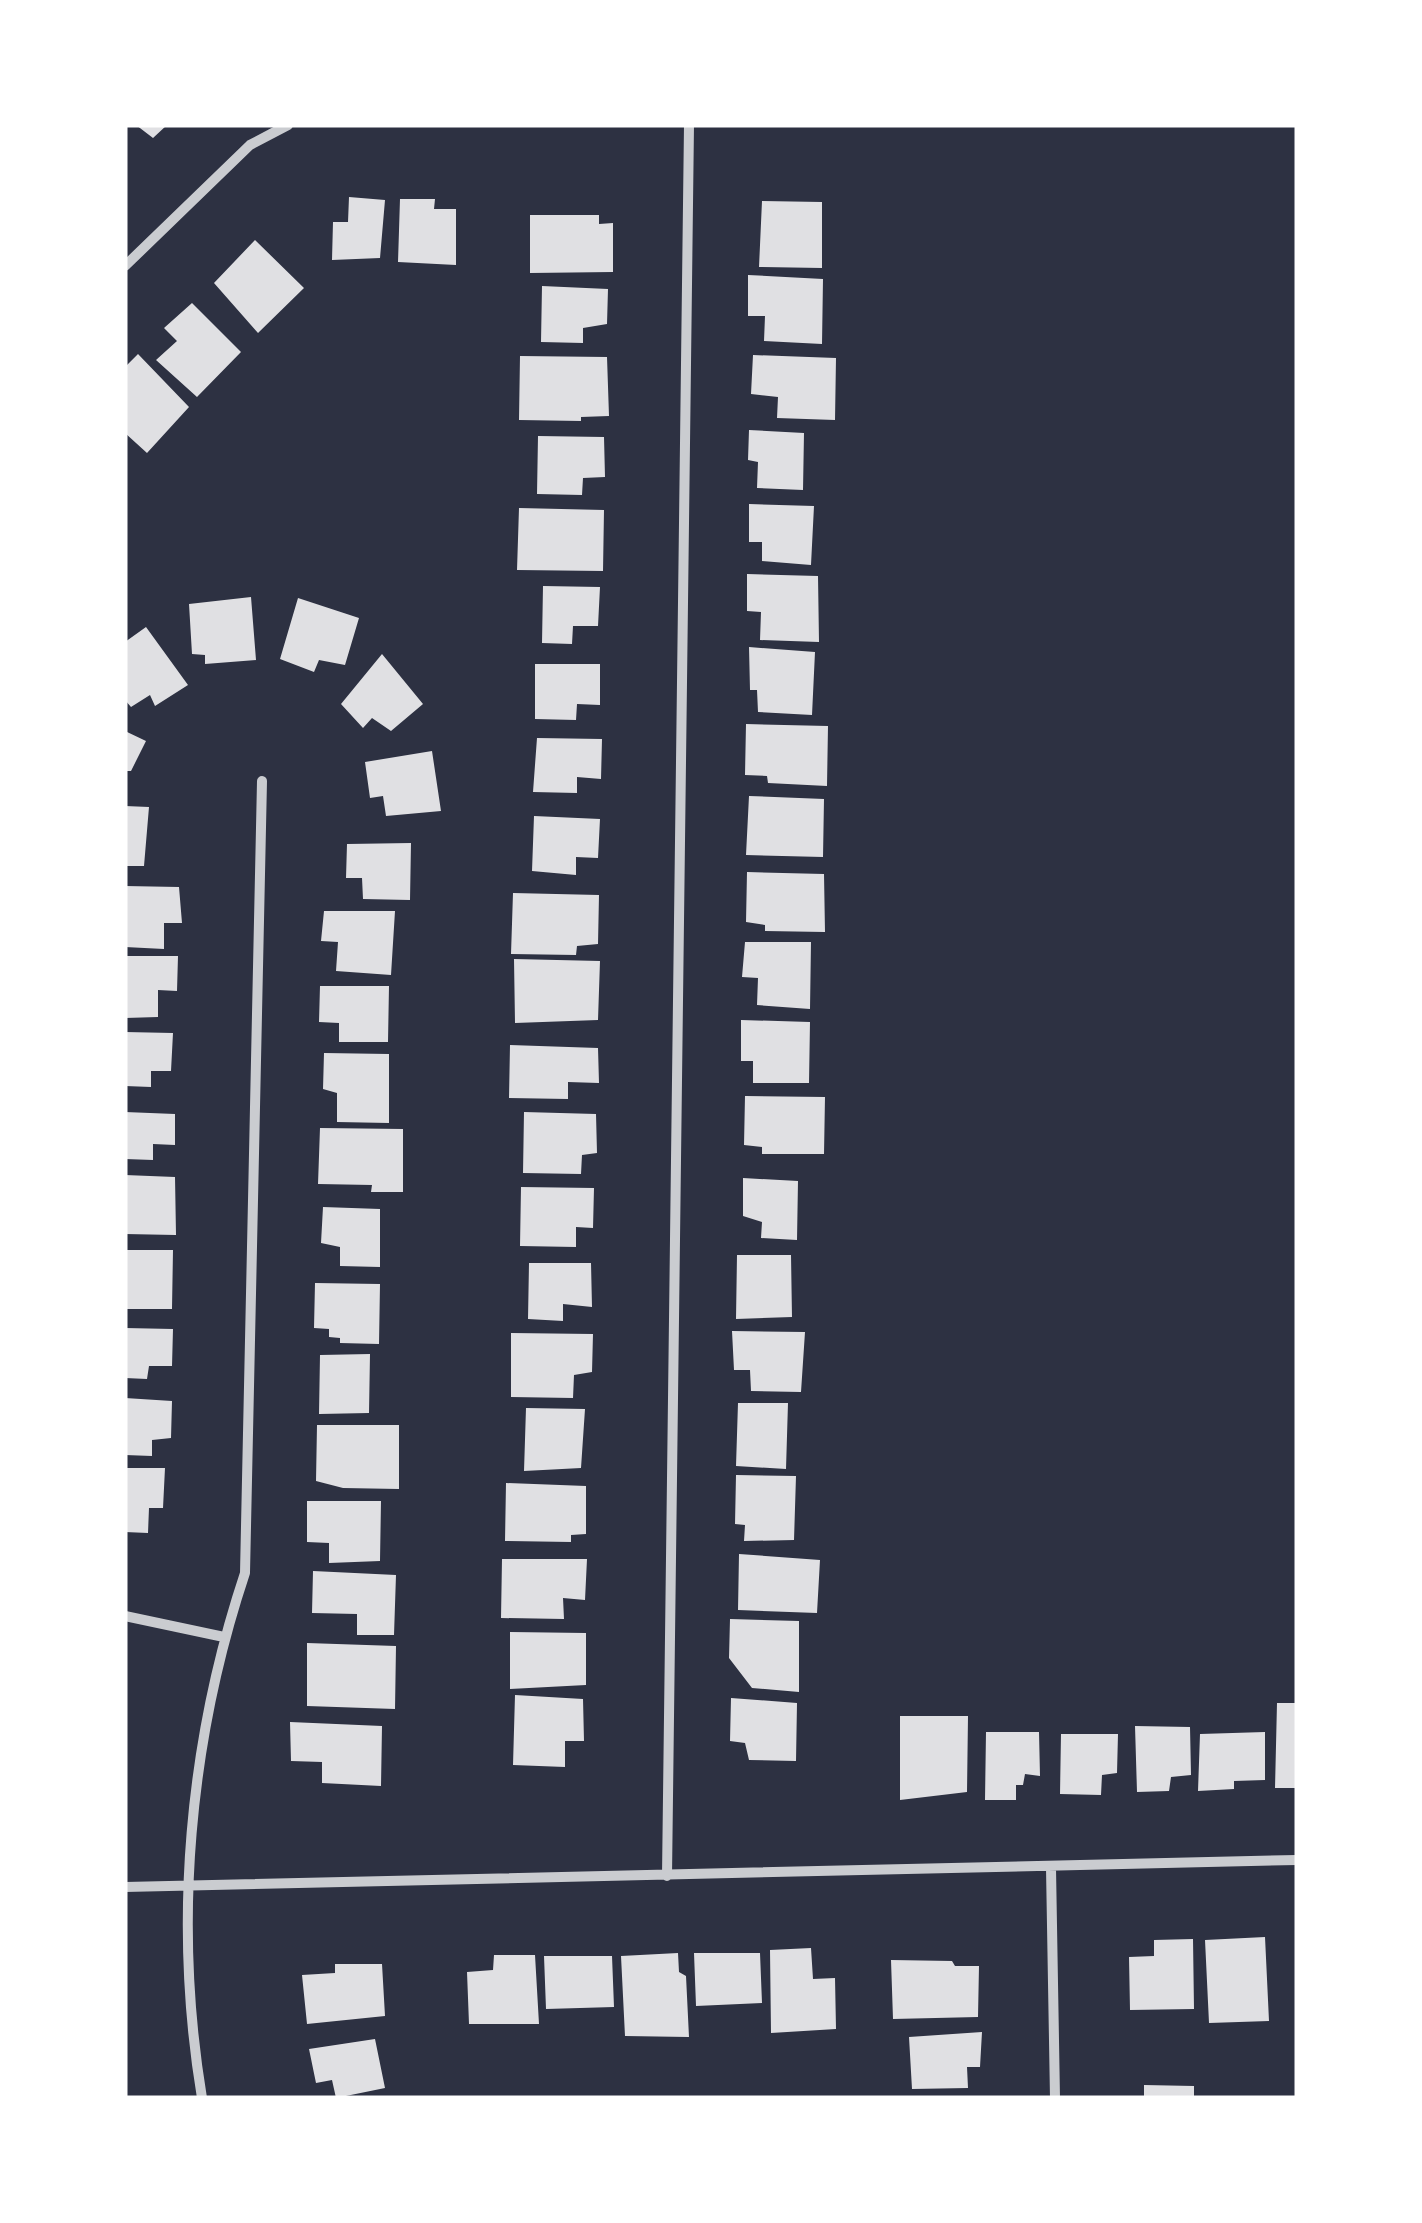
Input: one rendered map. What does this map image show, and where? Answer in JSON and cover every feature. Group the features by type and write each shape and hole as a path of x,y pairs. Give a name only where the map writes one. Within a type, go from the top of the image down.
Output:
{"street":[{"path":"125,266 250,145 288,125"},
{"path":"667,1876 689,125"},
{"path":"202,2098 188,2020 185,1884 224,1637 245,1573 262,781"},
{"path":"125,1616 224,1637"},
{"path":"125,1887 1297,1860"},
{"path":"1050,1868 1055,2098"}],"building":[{"path":"136,125 167,125 153,138"},
{"path":"349,197 385,200 380,258 332,260 333,222 348,222"},
{"path":"400,199 435,199 434,209 456,209 456,265 398,262"},
{"path":"762,201 822,202 822,268 759,267"},
{"path":"530,215 599,215 599,224 613,223 613,272 530,273"},
{"path":"255,240 304,288 258,333 214,283"},
{"path":"748,275 823,279 822,344 764,341 765,316 748,316"},
{"path":"542,286 608,289 607,324 583,328 583,343 541,342"},
{"path":"192,303 241,352 197,397 156,360 177,341 164,328"},
{"path":"138,354 189,407 147,453 125,433 125,367"},
{"path":"753,355 836,358 835,420 777,418 778,397 751,394"},
{"path":"520,356 607,357 609,416 581,417 581,421 519,420"},
{"path":"749,430 804,433 803,490 757,488 758,462 748,460"},
{"path":"538,436 604,437 605,477 583,478 582,495 537,494"},
{"path":"749,504 814,506 811,565 762,561 762,542 749,542"},
{"path":"519,508 604,510 603,571 517,570"},
{"path":"747,574 818,576 819,642 760,640 761,612 747,611"},
{"path":"543,586 600,587 598,626 573,626 572,644 542,643"},
{"path":"251,597 256,660 205,664 205,655 192,654 189,604"},
{"path":"298,598 359,618 345,665 319,660 314,672 280,659"},
{"path":"146,627 188,685 155,706 150,695 131,707 125,700 125,642"},
{"path":"749,647 815,652 812,715 758,712 757,690 750,690"},
{"path":"382,654 423,704 391,731 372,718 363,728 341,704"},
{"path":"535,664 600,664 600,705 577,704 576,720 535,719"},
{"path":"746,724 828,726 827,786 768,783 767,776 745,775"},
{"path":"125,731 146,741 131,771 125,771"},
{"path":"537,738 602,739 601,779 577,777 577,793 533,792"},
{"path":"432,751 441,811 386,816 383,796 370,798 365,762"},
{"path":"749,796 824,799 823,857 746,855"},
{"path":"125,806 149,807 144,866 125,866"},
{"path":"534,816 600,819 598,858 576,857 576,875 532,871"},
{"path":"411,843 410,900 363,899 362,878 346,878 347,844"},
{"path":"747,872 824,874 825,932 765,931 765,925 746,922"},
{"path":"125,886 179,887 182,923 164,923 164,949 125,947"},
{"path":"513,893 599,895 598,944 577,946 576,955 511,954"},
{"path":"324,911 395,911 391,975 336,971 338,942 321,941"},
{"path":"745,942 811,942 810,1009 757,1005 758,978 742,977"},
{"path":"125,956 178,956 177,991 158,990 158,1017 125,1018"},
{"path":"514,959 600,961 598,1020 515,1023"},
{"path":"320,986 389,986 388,1042 339,1042 339,1023 319,1022"},
{"path":"741,1020 810,1022 809,1083 753,1083 753,1061 741,1061"},
{"path":"125,1032 173,1033 171,1071 151,1071 151,1087 125,1086"},
{"path":"510,1045 598,1048 599,1083 568,1082 568,1099 509,1098"},
{"path":"324,1053 389,1054 389,1123 337,1122 337,1093 323,1089"},
{"path":"745,1096 825,1097 824,1154 762,1154 762,1147 744,1145"},
{"path":"125,1112 175,1114 175,1145 153,1144 153,1160 125,1159"},
{"path":"524,1112 596,1114 597,1153 582,1155 581,1174 523,1173"},
{"path":"320,1128 403,1129 403,1192 371,1192 372,1185 318,1184"},
{"path":"125,1175 175,1177 176,1235 125,1234"},
{"path":"743,1178 798,1181 797,1240 761,1238 762,1222 743,1216"},
{"path":"521,1187 594,1188 593,1228 576,1227 576,1247 520,1246"},
{"path":"323,1207 380,1209 380,1267 340,1266 340,1247 321,1243"},
{"path":"125,1250 173,1250 172,1309 125,1309"},
{"path":"737,1255 791,1255 792,1317 736,1319"},
{"path":"529,1263 591,1263 592,1307 563,1304 563,1321 528,1319"},
{"path":"315,1283 380,1284 379,1344 340,1343 340,1338 329,1337 329,1329 314,1328"},
{"path":"125,1328 173,1329 172,1366 149,1366 147,1379 125,1378"},
{"path":"732,1331 805,1332 801,1392 751,1391 750,1370 734,1370"},
{"path":"511,1333 593,1334 592,1372 574,1375 573,1398 511,1397"},
{"path":"370,1354 369,1413 319,1414 320,1355"},
{"path":"125,1398 172,1401 171,1438 152,1440 152,1456 125,1455"},
{"path":"738,1403 788,1403 786,1469 736,1466"},
{"path":"526,1408 585,1409 581,1468 524,1471"},
{"path":"317,1425 399,1425 399,1489 343,1488 316,1481"},
{"path":"125,1468 165,1468 163,1508 149,1508 148,1533 125,1532"},
{"path":"736,1475 796,1476 794,1540 744,1541 745,1525 735,1524"},
{"path":"506,1483 586,1486 586,1534 571,1535 571,1542 505,1541"},
{"path":"307,1501 381,1501 380,1561 329,1563 329,1543 307,1542"},
{"path":"739,1554 820,1560 817,1613 738,1610"},
{"path":"502,1559 587,1559 585,1600 563,1598 564,1619 501,1618"},
{"path":"313,1571 396,1575 394,1635 357,1635 357,1614 312,1613"},
{"path":"730,1619 799,1621 799,1692 752,1688 729,1658"},
{"path":"510,1632 586,1633 586,1685 510,1689"},
{"path":"307,1643 396,1646 395,1709 307,1706"},
{"path":"515,1695 583,1699 584,1741 565,1741 565,1767 513,1765"},
{"path":"731,1698 797,1703 796,1761 749,1760 745,1743 730,1741"},
{"path":"1277,1703 1297,1703 1297,1788 1275,1788"},
{"path":"900,1716 968,1716 967,1792 900,1800"},
{"path":"290,1722 382,1726 381,1786 322,1783 322,1762 291,1761"},
{"path":"1135,1726 1190,1727 1191,1775 1171,1777 1169,1791 1137,1792"},
{"path":"986,1732 1039,1732 1040,1776 1025,1774 1023,1785 1016,1785 1016,1800 985,1800"},
{"path":"1265,1732 1265,1780 1234,1781 1234,1789 1198,1791 1200,1734"},
{"path":"1061,1734 1118,1734 1117,1773 1102,1775 1101,1795 1060,1794"},
{"path":"1265,1937 1269,2021 1209,2023 1205,1940"},
{"path":"1193,1939 1194,2009 1130,2010 1129,1957 1154,1956 1154,1940"},
{"path":"811,1948 813,1979 835,1978 836,2029 771,2033 770,1950"},
{"path":"678,1953 679,1972 686,1976 689,2037 625,2036 621,1956"},
{"path":"694,1953 760,1953 762,2003 696,2006"},
{"path":"494,1955 535,1955 539,2024 469,2024 467,1972 493,1970"},
{"path":"544,1956 612,1956 614,2007 546,2009"},
{"path":"891,1960 952,1961 955,1966 979,1966 978,2017 893,2019"},
{"path":"335,1964 382,1964 385,2016 307,2024 302,1975 335,1973"},
{"path":"982,2032 980,2067 967,2067 968,2088 912,2089 909,2037"},
{"path":"375,2039 385,2088 336,2098 332,2080 316,2083 309,2049"},
{"path":"1144,2085 1194,2086 1194,2098 1144,2098"}]}
